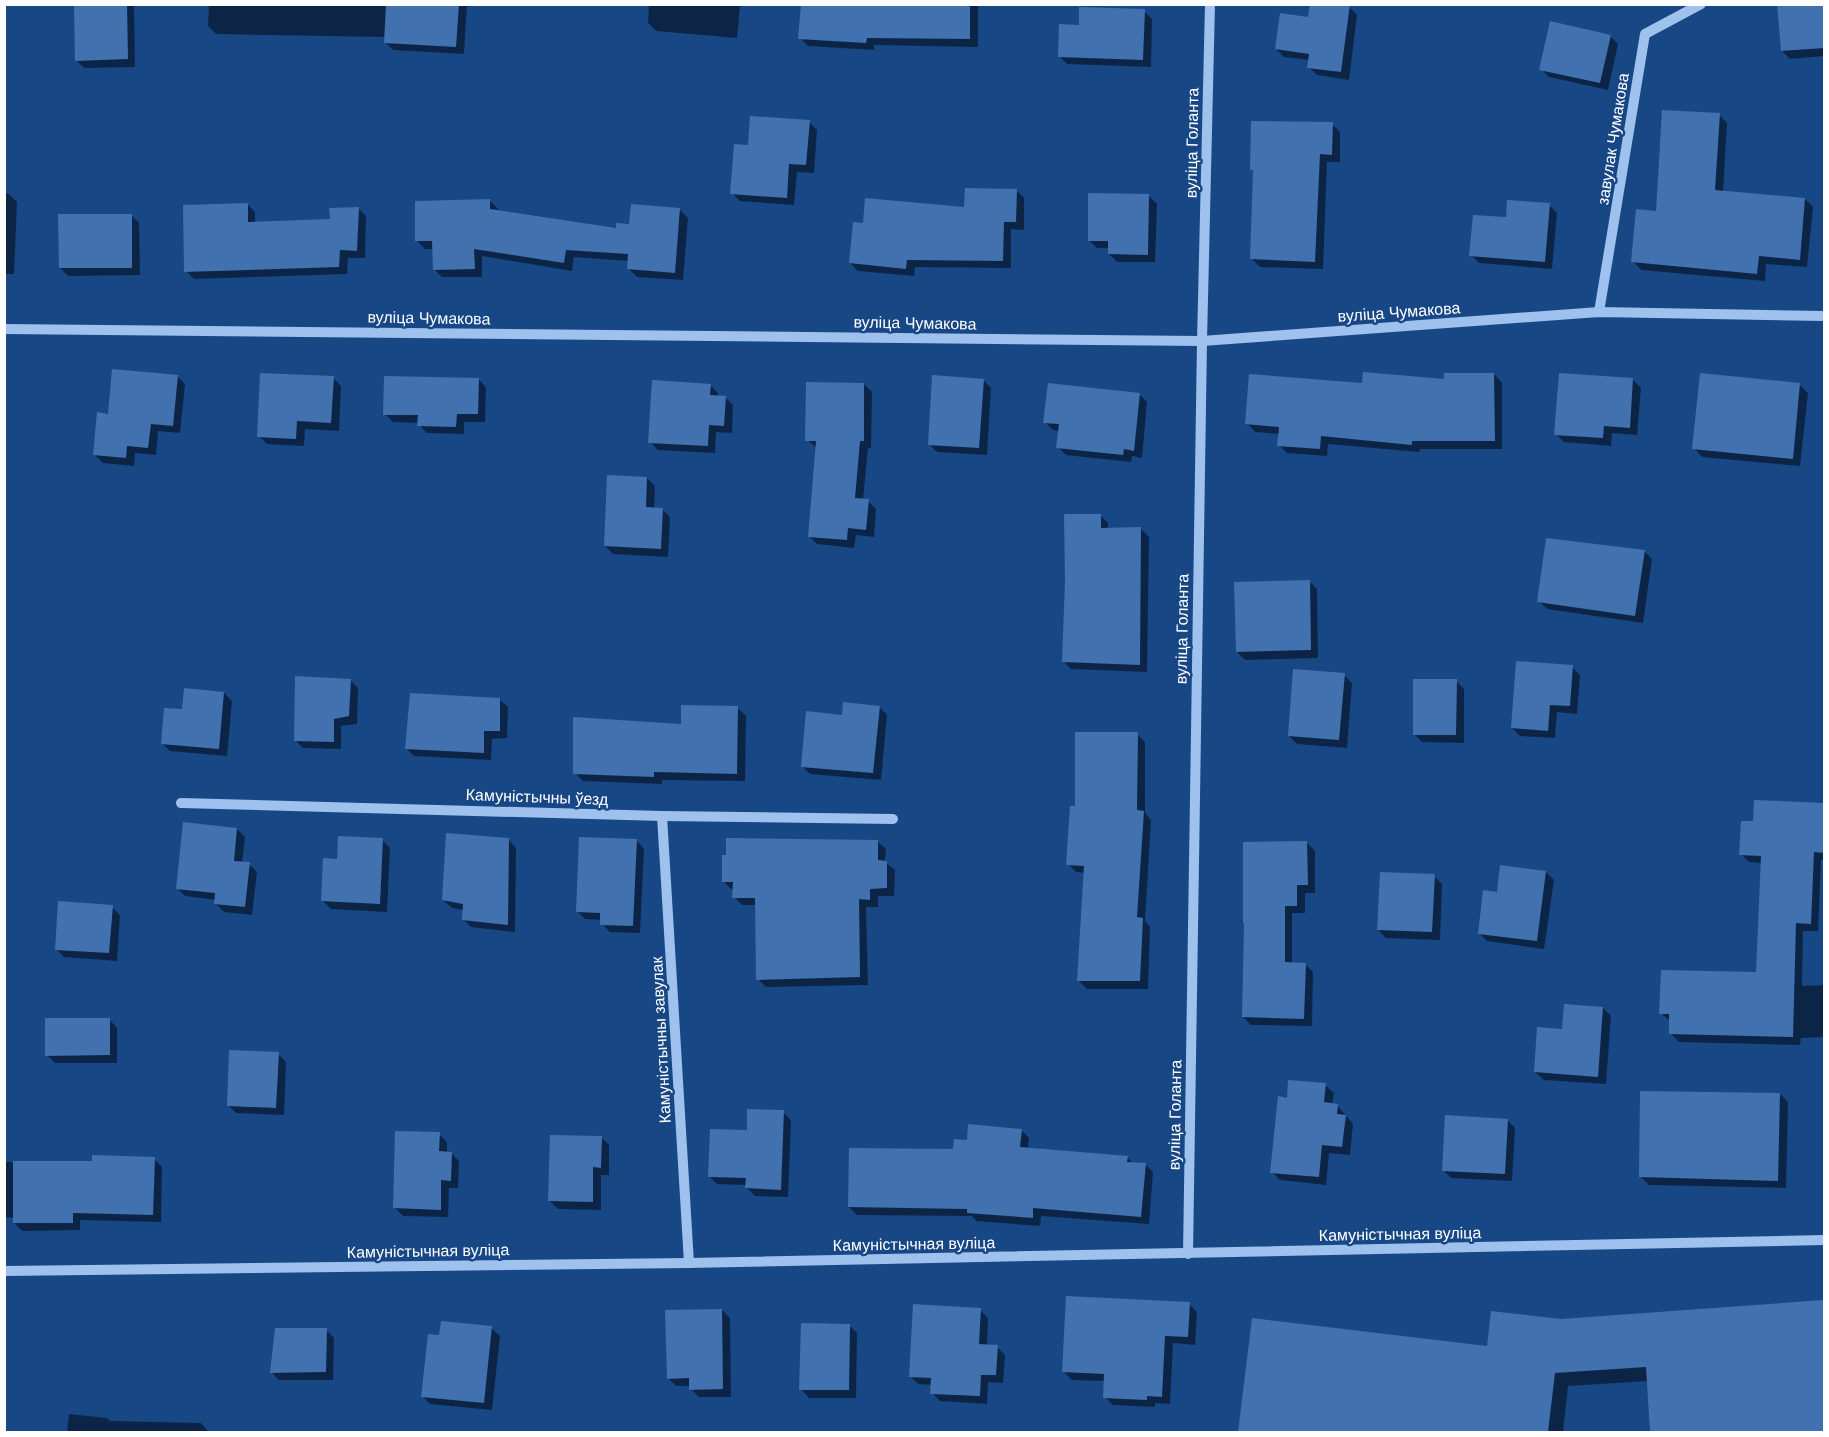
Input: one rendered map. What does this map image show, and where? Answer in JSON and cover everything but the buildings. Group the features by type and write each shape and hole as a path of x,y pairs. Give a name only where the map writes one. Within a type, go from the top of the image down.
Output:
{"street":[{"name":"вуліца Голанта","path":"1188,1254 1202,341 1210,4"},
{"name":"завулак Чумакова","path":"1599,312 1645,34 1701,4"},
{"name":"вуліца Чумакова","path":"4,329 1202,341 1599,312 1824,316"},
{"name":"Камуністычны ўезд","path":"181,803 662,816 893,819"},
{"name":"Камуністычны завулак","path":"662,816 689,1263"},
{"name":"Камуністычная вуліца","path":"4,1271 689,1263 1824,1240"}]}
